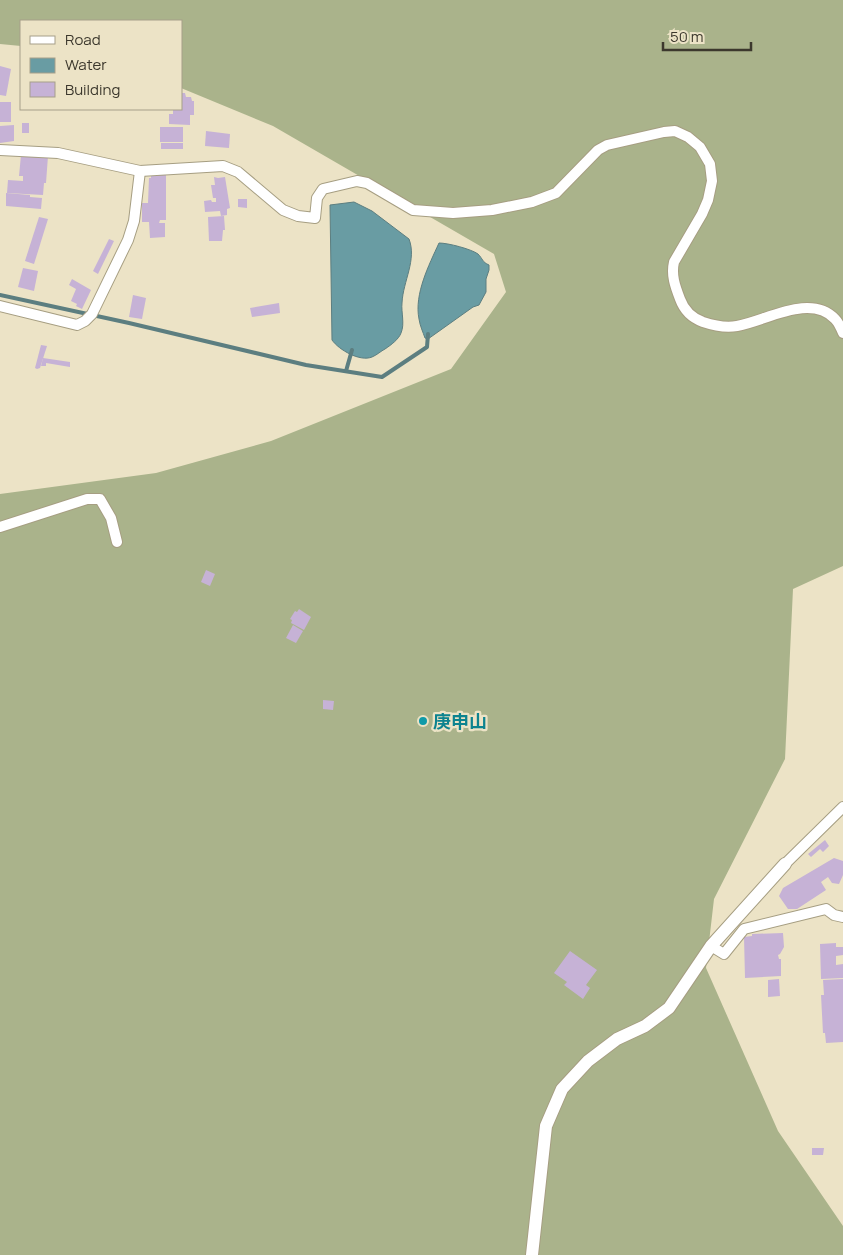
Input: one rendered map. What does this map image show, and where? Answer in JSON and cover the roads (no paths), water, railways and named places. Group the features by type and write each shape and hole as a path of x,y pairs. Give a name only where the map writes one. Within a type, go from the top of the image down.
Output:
{"street":[{"path":"0,150 58,153 140,171 223,166 238,172 283,210 298,216 315,218 317,198 323,189 357,181 367,183 413,210 454,213 492,210 545,198 556,192 598,150 607,145 675,131 688,136 700,147 710,164 712,180 705,207 674,262 672,269 676,289 683,307 698,320 723,327 738,326 791,310 815,309 826,312 836,320 843,332"},
{"path":"0,306 76,325 90,316 128,240 134,222 140,171"},
{"path":"0,527 87,499 100,499 110,518 117,542"},
{"path":"532,1255 546,1126 562,1089 588,1061 617,1039 645,1026 670,1008 712,946 785,864 843,807"},
{"path":"712,946 724,954 744,929 826,909 834,915 843,917"}],"water":[{"path":"354,202 372,211 409,239 411,247 411,263 403,295 403,326 401,333 390,346 367,358 350,354 332,340 330,205"},
{"path":"439,243 475,252 489,265 489,270 486,279 486,292 479,305 473,307 428,339 425,338 419,322 420,290"}],"waterway":[{"path":"0,295 306,365 382,377 427,347 428,334"},
{"path":"346,371 352,350"}],"place":[{"name":"庚申山","path":"423,721"}]}
